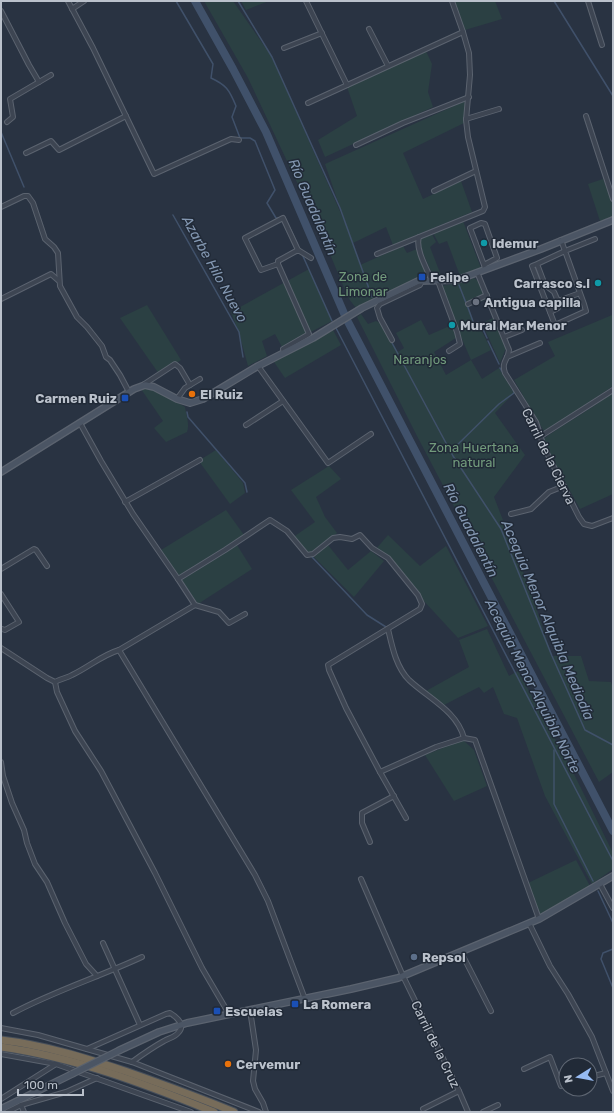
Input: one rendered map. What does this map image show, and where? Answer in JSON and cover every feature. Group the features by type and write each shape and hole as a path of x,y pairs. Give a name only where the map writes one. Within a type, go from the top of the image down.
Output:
{"highway":[{"path":"1,1040 32,1045 86,1058 150,1080 234,1112"},
{"path":"1,1047 48,1056 103,1071 214,1112"}],"main road":[{"path":"1,472 141,386 154,386 178,399 190,403 203,399 258,366 313,338 362,308 418,281 457,280 477,272 484,267 613,220"},
{"path":"1,1109 159,1032 181,1025 380,983 403,976 529,924 613,876"}],"street":[{"path":"68,1 154,174 231,139 239,140"},
{"path":"72,9 84,1"},
{"path":"306,1 347,85"},
{"path":"377,254 483,211 485,207 468,137 466,119 469,97 470,62 463,32 452,1"},
{"path":"588,1 602,45"},
{"path":"1,11 39,82"},
{"path":"369,29 388,66"},
{"path":"308,103 463,32"},
{"path":"284,48 322,33"},
{"path":"6,122 13,117 10,99 50,75"},
{"path":"356,145 403,123 469,97"},
{"path":"466,119 499,109"},
{"path":"26,153 51,141 59,150 126,116"},
{"path":"586,116 613,199"},
{"path":"434,191 476,171"},
{"path":"1,207 24,196 28,196 33,203 45,239 54,246 58,253 60,286 76,317 87,327 102,346 106,357 120,374 129,392"},
{"path":"298,250 278,262 278,264 261,270 245,238 283,218 298,250 311,258"},
{"path":"481,223 485,224 498,258 484,267 470,228 481,223"},
{"path":"419,237 419,249 435,281 457,332 460,344 448,351"},
{"path":"565,251 586,311 554,325 532,266 565,251 595,239"},
{"path":"558,301 580,293 561,240"},
{"path":"278,264 309,334 283,349 284,352"},
{"path":"537,264 546,285 554,292 558,301 558,308 550,312"},
{"name":"Carril de la Cierva","path":"477,272 509,350 503,368 536,422 544,447 584,524 592,526 613,518"},
{"path":"1,299 51,274 59,281"},
{"path":"392,340 380,318 377,308 380,304 420,285 422,281"},
{"path":"468,304 487,295"},
{"path":"504,338 522,330"},
{"path":"506,358 540,343"},
{"path":"141,386 175,364 180,368 190,385"},
{"path":"258,366 328,463 371,434"},
{"path":"178,399 185,388 200,379"},
{"path":"541,436 613,390"},
{"path":"246,425 283,401"},
{"path":"80,423 125,502 195,605 219,612 229,623 245,614"},
{"path":"125,502 200,460"},
{"path":"511,514 531,509 549,492 564,486"},
{"path":"178,579 270,520 286,531 307,555 313,554 333,538 340,537 352,539 360,535 372,548 388,558 418,595 422,604 420,609 328,665 346,708 406,818"},
{"path":"1,569 34,549 46,566"},
{"path":"1,594 19,622 5,630 2,629"},
{"path":"54,682 73,675 112,652 120,650 195,605"},
{"path":"388,629 394,651 401,668 409,680 450,713 463,733 464,738"},
{"path":"1,648 54,682 56,692 76,731 101,771 191,947 229,1014"},
{"path":"120,650 255,875 271,907 305,999"},
{"path":"380,772 436,748 464,738 475,740 539,919"},
{"path":"1,762 3,776 24,830 35,864 47,882 65,923 86,964 98,976"},
{"path":"370,842 362,823 362,813 394,796"},
{"name":"Carril de la Cruz","path":"361,879 403,976 468,1112"},
{"path":"600,884 613,908"},
{"path":"529,924 550,966 568,994 592,1037 613,1091"},
{"path":"103,943 140,1025"},
{"path":"461,952 491,1011"},
{"path":"12,1013 37,1000 142,957"},
{"path":"250,1010 256,1050 253,1080 255,1089 266,1112"},
{"path":"87,1049 160,1016 170,1013 178,1019 181,1029 177,1034 132,1062"},
{"path":"1,1028 38,1035 132,1062 259,1112"},
{"path":"1,1054 56,1064 191,1112"},
{"path":"524,1069 550,1057 558,1076"},
{"path":"1,1099 56,1064"},
{"path":"598,1075 606,1073"},
{"path":"7,1112 21,1105 66,1092 97,1078"},
{"path":"423,1109 459,1091"},
{"path":"21,1105 24,1112"},
{"path":"483,1112 498,1105"}],"green space":[{"name":"Zona de Limonar","path":"204,1 233,1 272,57 346,225 325,164 465,101 464,123 403,153 423,199 461,181 472,212 393,245 386,227 353,243 360,265 403,246 407,253 419,248 428,278 415,280 356,308 349,299 325,242 248,78"},
{"path":"241,1 269,1 246,10"},
{"path":"454,1 495,1 502,19 465,30"},
{"path":"426,51 432,64 428,92 433,107 325,157 318,140 357,116 347,87"},
{"path":"603,179 613,203 613,217 600,221 588,184"},
{"path":"463,221 481,268 460,276 447,241 439,244 433,233"},
{"path":"432,234 436,242 430,247 442,278 434,278 420,246 421,238"},
{"path":"309,269 332,321 282,347 275,334 262,341 267,356 248,366 239,333 231,312"},
{"path":"474,278 478,281 485,300 468,307 474,323 459,330 441,286 460,283"},
{"path":"147,305 181,360 159,374 120,318"},
{"name":"Zona Huertana natural","path":"361,314 368,324 376,321 382,324 398,352 404,348 396,333 421,320 429,335 452,325 459,336 434,352 446,375 471,360 482,379 499,368 514,393 495,413 525,455 494,497 532,595 552,656 581,656 589,681 611,682 613,688 613,772 599,782 417,436 357,317"},
{"path":"612,315 613,386 545,433 514,380 555,356 548,342"},
{"path":"493,318 506,348 500,363 482,323"},
{"path":"478,323 491,350 471,360 459,332"},
{"path":"333,330 341,345 285,378 274,362"},
{"path":"150,388 160,392 185,407 188,423 187,432 166,442 154,428 163,421 141,389"},
{"path":"613,392 613,494 580,509 542,440 596,405"},
{"path":"216,450 243,483 245,493 230,504 201,464 200,460"},
{"path":"329,466 341,479 316,497 325,517 337,533 313,554 307,555 292,538 315,522 291,490"},
{"path":"226,510 244,535 179,576 161,550"},
{"path":"388,535 420,566 446,546 488,626 458,638 376,549"},
{"path":"237,545 252,569 198,604 182,580"},
{"path":"328,545 348,570 371,551 384,561 354,597 314,557"},
{"path":"487,629 509,676 518,671 570,766 613,853 613,869 592,884 545,796 517,718 504,714 493,687 484,693 479,687 444,705 426,691 469,667 459,640"},
{"path":"463,740 474,750 487,786 454,801 425,755"},
{"path":"576,860 590,886 539,915 528,883"}],"waterway":[{"name":"Acequia Menor Alquibla Norte","path":"176,1 213,64 211,78 226,88 234,100 236,106 232,117 240,138 250,138 255,141 275,190 267,203 276,218 281,218"},
{"name":"Río Guadalentín","path":"195,1 266,132 346,318 613,831"},
{"name":"Acequia Menor Alquibla Mediodía","path":"238,1 272,57 340,208 372,297"},
{"path":"554,1 613,96"},
{"path":"1,132 24,187"},
{"name":"Azarbe Hilo Nuevo","path":"173,215 239,332 243,357"},
{"name":"Acequia Menor Alquibla Norte","path":"285,218 297,243"},
{"name":"Acequia Menor Alquibla Norte","path":"302,254 332,321"},
{"path":"459,285 466,303"},
{"path":"467,305 474,324 478,322 481,325 487,338"},
{"name":"Acequia Menor Alquibla Norte","path":"336,328 613,861"},
{"name":"Acequia Menor Alquibla Mediodía","path":"391,341 453,456 501,529 552,656 585,730 613,745"},
{"path":"488,341 499,364"},
{"path":"451,451 499,404 514,393 500,368"},
{"name":"Azarbe Hilo Nuevo","path":"187,412 188,417 245,483 247,492"},
{"name":"Azarbe Hilo Nuevo","path":"312,557 367,615 386,627"},
{"path":"554,750 554,804 593,881"},
{"path":"598,891 613,923"},
{"path":"613,949 603,953 601,959 613,988"}],"place":[{"name":"Idemur","path":"484,243"},
{"name":"Felipe","path":"422,277"},
{"name":"Carrasco s.l","path":"598,283"},
{"name":"Antigua capilla","path":"476,302"},
{"name":"Mural Mar Menor","path":"452,325"},
{"name":"El Ruiz","path":"192,394"},
{"name":"Carmen Ruiz","path":"125,398"},
{"name":"Repsol","path":"414,957"},
{"name":"La Romera","path":"295,1004"},
{"name":"Escuelas","path":"217,1011"},
{"name":"Cervemur","path":"228,1064"}],"park label":[{"name":"Naranjos","path":"420,359"}]}
